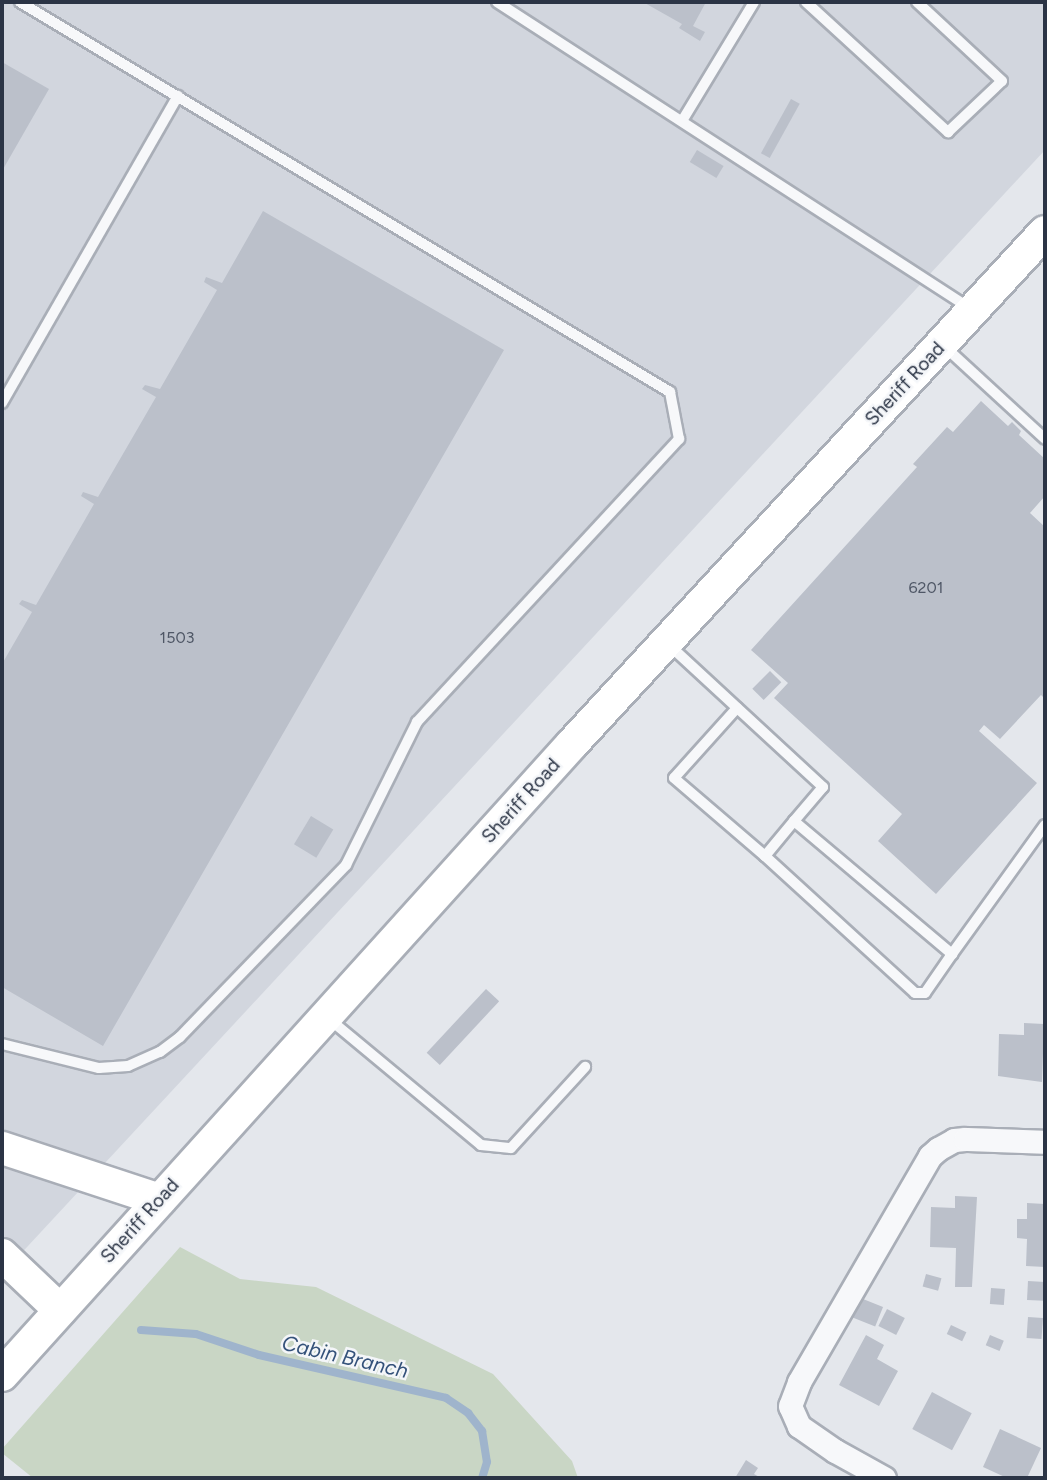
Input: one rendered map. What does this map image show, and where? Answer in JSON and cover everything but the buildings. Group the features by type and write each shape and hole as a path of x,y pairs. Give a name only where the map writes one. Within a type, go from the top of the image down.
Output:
{"main road":[{"name":"Sheriff Road","path":"2,1375 666,642 1045,232"},
{"path":"2,1147 160,1200"},
{"path":"2,1255 60,1310"}],"street":[{"path":"884,1478 812,1437 799,1426 791,1412 791,1399 799,1382 930,1156 943,1144 965,1139 1045,1142"}],"lane":[{"path":"2,1044 99,1068 128,1066 160,1052 180,1037 346,865 417,722 679,439 670,392 20,2"},
{"path":"497,2 973,310"},
{"path":"682,121 754,2"},
{"path":"806,2 948,132 1002,80 917,2"},
{"path":"2,403 178,96"},
{"path":"942,344 1045,439"},
{"path":"666,642 824,787 765,856"},
{"path":"737,708 674,778 765,856 915,993 925,993 1045,825"},
{"path":"794,821 952,954"},
{"path":"326,1016 481,1145 511,1147 585,1067"}],"shaded area":[{"path":"2,2 1045,2 1045,150 2,1274"}],"green space":[{"path":"180,1247 240,1279 316,1287 493,1374 572,1461 578,1478 33,1478 2,1453 2,1449"}],"waterway":[{"name":"Cabin Branch","path":"141,1330 196,1334 259,1355 446,1398 468,1413 482,1431 487,1462 482,1478"}]}
